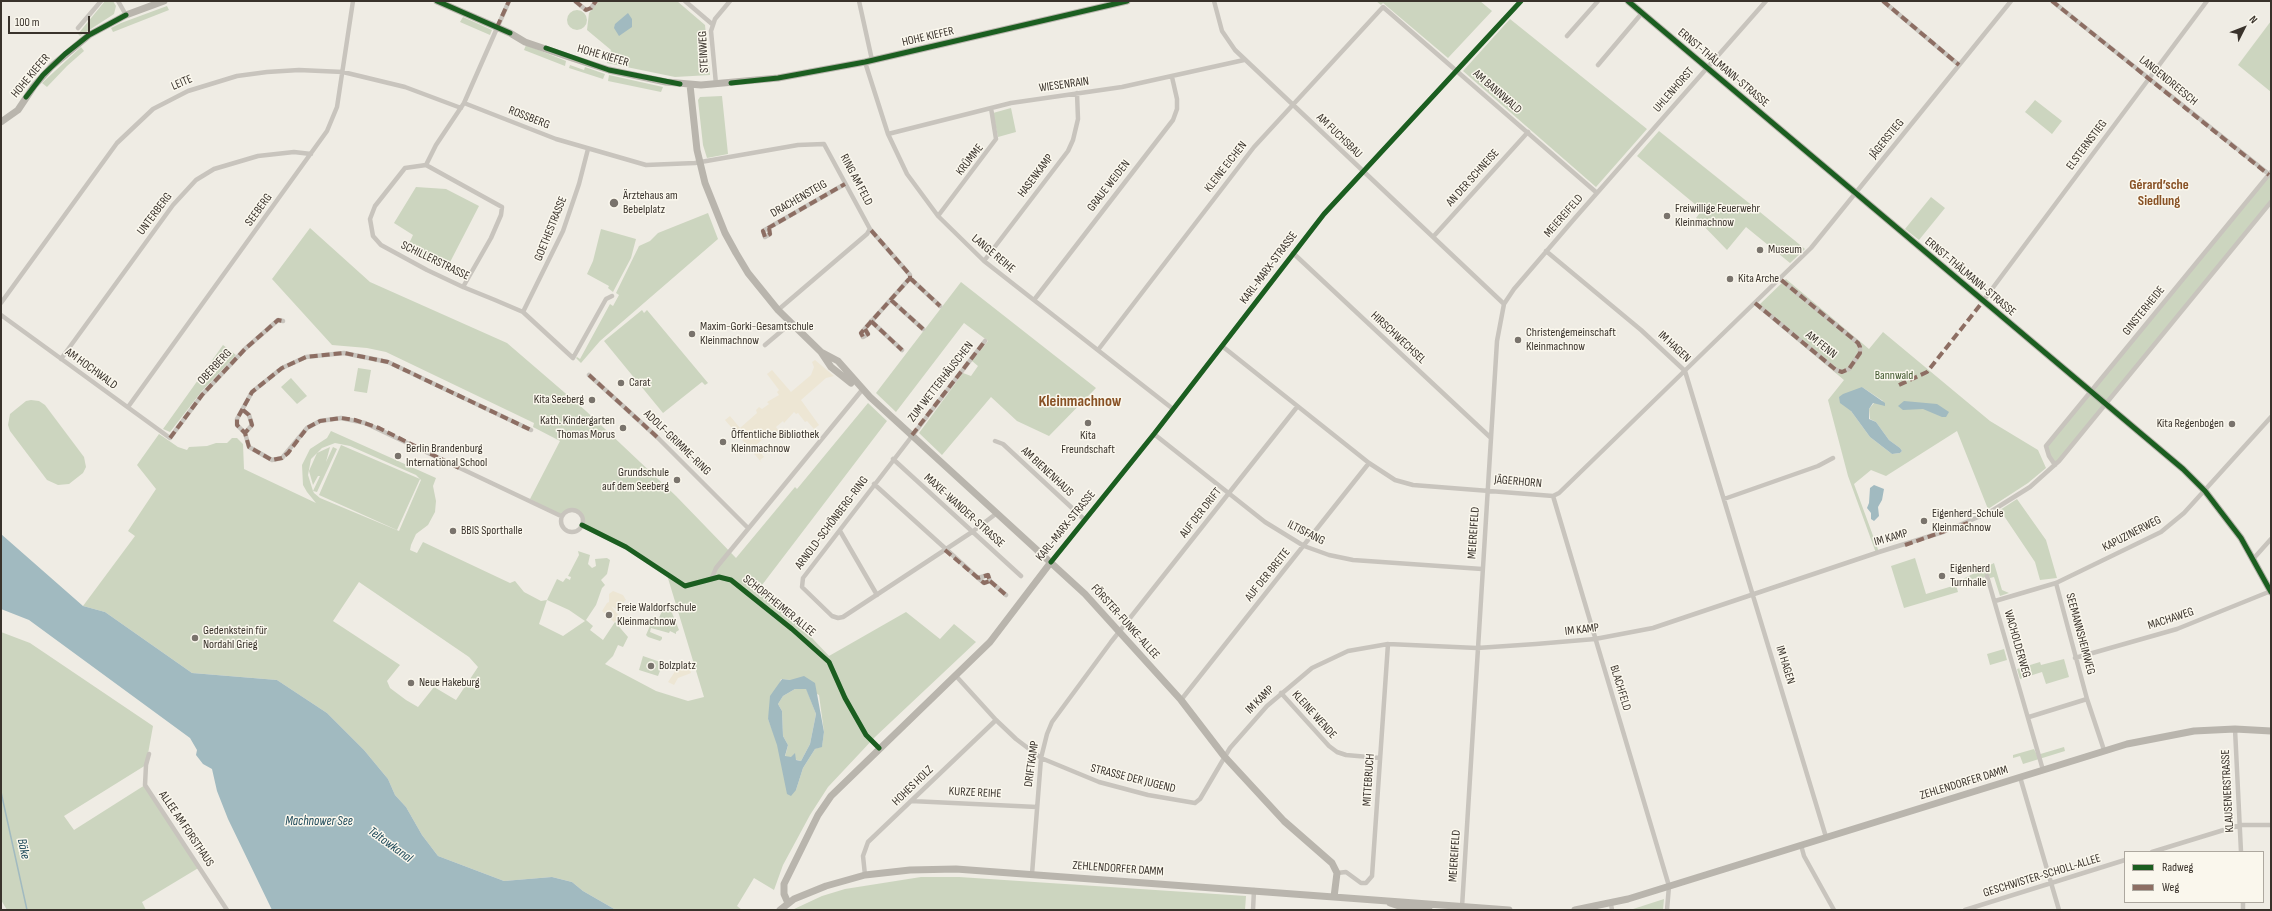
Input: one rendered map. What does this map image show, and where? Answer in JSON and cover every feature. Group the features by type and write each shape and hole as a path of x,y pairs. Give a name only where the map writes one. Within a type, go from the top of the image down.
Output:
{"street":[{"path":"78,28 101,1"},
{"path":"118,1 126,15"},
{"name":"HOHE KIEFER","path":"1,122 18,110 42,76 64,54 89,36 126,15 164,1"},
{"name":"SEEBERG","path":"128,407 311,154 333,119 343,72 353,1"},
{"name":"HOHE KIEFER","path":"437,1 510,32 525,42 609,70 666,82 690,85 778,78 869,61 1127,1"},
{"path":"463,287 491,238 503,209 499,204 426,165 436,145 464,103 509,1"},
{"path":"575,1 586,10 591,8 596,1"},
{"path":"685,1 712,24"},
{"name":"STEINWEG","path":"716,84 712,24 730,1"},
{"name":"LANGE REIHE","path":"859,1 869,61 888,134 907,174 938,216 984,261 1173,409"},
{"name":"AM FUCHSBAU","path":"1214,1 1225,38 1244,60 1504,304"},
{"name":"KARL-MARX-STRASSE","path":"788,903 784,894 784,884 818,815 843,783 956,676 1001,628 1051,562 1154,434 1324,214 1521,1"},
{"path":"1567,36 1598,1"},
{"name":"ERNST-THÄLMANN-STRASSE","path":"1628,1 2177,463 2205,490 2238,533 2254,558 2271,592"},
{"name":"UHLENHORST","path":"1597,193 1766,1"},
{"path":"1883,1 1959,65"},
{"name":"JÄGERSTIEG","path":"1774,284 1811,248 2011,1"},
{"name":"LANGENDREESCH","path":"2052,1 2270,174"},
{"name":"ELSTERNSTIEG","path":"1983,301 2207,1"},
{"name":"AM BANNWALD","path":"1383,8 1597,193"},
{"name":"KLEINE EICHEN","path":"1098,350 1254,147 1383,8"},
{"path":"1598,64 1642,13"},
{"name":"WIESENRAIN","path":"888,134 991,108 1039,98 1077,94 1172,77 1244,60"},
{"name":"LEITE","path":"1,304 117,143 153,109 188,91 237,76 299,70 343,72 405,87 461,108"},
{"name":"GRAUE WEIDEN","path":"1034,300 1173,120 1177,109 1177,99 1172,77"},
{"name":"FÖRSTER-FUNKE-ALLEE","path":"690,85 697,150 705,183 725,233 748,273 778,310 821,352 825,361 839,374 861,389 1085,594 1181,700 1224,756 1284,822 1332,863 1337,873"},
{"name":"HASENKAMP","path":"984,261 1068,151 1074,140 1078,119 1077,94"},
{"name":"ROSSBERG","path":"464,103 529,129 588,149 646,165 700,162"},
{"name":"KRÜMME","path":"938,216 996,139 991,108"},
{"name":"AN DER SCHNEISE","path":"1433,237 1528,132"},
{"name":"RING AM FELD","path":"700,162 822,143 827,146 844,184 870,229 910,273 910,278 940,306"},
{"name":"GOETHESTRASSE","path":"523,312 562,231 577,189 588,149"},
{"name":"UNTERBERG","path":"62,359 173,205 196,180 214,169 258,156 294,152 311,154"},
{"name":"SCHILLERSTRASSE","path":"426,165 412,166 400,172 372,212 370,227 373,236 382,245 427,270 523,312 573,358 606,299 612,296"},
{"name":"GINSTERHEIDE","path":"2054,465 2048,456 2046,446 2270,174"},
{"name":"DRACHENSTEIG","path":"762,231 844,184"},
{"name":"MEIEREIFELD","path":"1463,909 1476,648 1497,341 1504,304 1514,289 1597,193"},
{"path":"2054,465 2106,404 2271,202"},
{"path":"778,310 867,234 870,229"},
{"name":"IM HAGEN","path":"1546,251 1630,321 1685,371 1826,837"},
{"name":"HIRSCHWECHSEL","path":"1293,253 1491,438"},
{"path":"865,329 910,278"},
{"name":"AM FENN","path":"1754,303 1836,370 1842,372 1849,369 1860,353 1858,343 1780,279"},
{"name":"JÄGERHORN","path":"1222,346 1369,463 1390,477 1403,483 1487,489 1553,496 1559,493 1774,284"},
{"path":"891,300 923,329"},
{"name":"AM HOCHWALD","path":"1,315 170,438"},
{"name":"OBERBERG","path":"170,438 202,395 244,349 278,320 283,321"},
{"path":"871,321 902,350"},
{"path":"765,345 791,323"},
{"name":"ZUM WETTERHÄUSCHEN","path":"912,436 985,341"},
{"path":"531,430 388,362 349,353 306,357 282,368 252,392 243,410 236,419 237,426 246,433 249,447 272,460 282,458 288,453 306,428 320,421 330,418 355,420 379,428 459,468 562,516"},
{"name":"ADOLF-GRIMME-RING","path":"589,375 657,437 748,528"},
{"path":"711,580 712,573 861,389"},
{"name":"AUF DER DRIFT","path":"1120,632 1298,407"},
{"path":"243,410 249,415 252,425 246,433"},
{"name":"KAPUZINERWEG","path":"2056,583 2161,532 2178,519 2271,416"},
{"name":"ILTISFANG","path":"1154,434 1265,522 1304,546 1330,555 1353,560 1482,569"},
{"name":"ARNOLD-SCHÖNBERG-RING","path":"912,436 874,484 840,531 802,578 802,587 824,610 838,618 843,617 972,532 997,513"},
{"name":"AM BIENENHAUS","path":"994,442 1002,444 1085,520"},
{"path":"1724,499 1818,466 1833,458"},
{"name":"MAXIE-WANDER-STRASSE","path":"893,459 1022,576"},
{"name":"AUF DER BREITE","path":"1181,700 1369,463"},
{"name":"IM KAMP","path":"1198,801 1224,756 1254,720 1281,693 1312,668 1326,660 1348,651 1388,644 1476,648 1595,639 1652,628 1968,523 2013,498 2054,465"},
{"path":"874,484 945,550 978,578 988,576 990,581 1006,595"},
{"name":"BLACHFELD","path":"1553,496 1669,886"},
{"path":"569,510 576,510 582,518 582,525 577,530 566,530 561,524 562,516 569,510"},
{"name":"SCHOPFHEIMER ALLEE","path":"582,525 626,547 685,586 719,577 730,580 822,654 834,670 845,698 866,735 879,748"},
{"path":"840,531 877,595"},
{"path":"2254,558 2271,539"},
{"name":"WACHOLDERWEG","path":"1987,576 2029,717 2043,770"},
{"name":"SEEMANNSHEIMWEG","path":"1995,601 2056,583 2087,699 2104,750"},
{"name":"MACHAWEG","path":"2076,658 2192,624 2271,592"},
{"name":"DRIFTKAMP","path":"1032,874 1041,758 1047,734 1058,712 1120,632"},
{"name":"MITTEBRUCH","path":"1337,873 1346,872 1361,883 1371,880 1388,644"},
{"name":"STRASSE DER JUGEND","path":"956,676 996,720 1016,739 1041,758 1099,782 1190,803 1198,801"},
{"name":"KLEINE WENDE","path":"1281,693 1329,746 1337,752 1346,755 1380,758"},
{"path":"2029,717 2087,699"},
{"name":"HOHES HOLZ","path":"865,875 862,856 865,847 996,720"},
{"name":"ZEHLENDORFER DAMM","path":"1575,910 1611,907 1669,886 2020,778 2104,750 2194,731 2235,729 2271,730"},
{"name":"KLAUSENERSTRASSE","path":"2235,729 2241,851"},
{"name":"ALLEE AM FORSTHAUS","path":"150,754 146,765 145,785 227,910"},
{"path":"2020,778 2059,910"},
{"name":"KURZE REIHE","path":"911,801 1037,807"},
{"path":"2155,851 2240,825 2271,825"},
{"path":"1801,846 1804,856 1834,910"},
{"name":"GESCHWISTER-SCHOLL-ALLEE","path":"1964,910 2124,860"},
{"name":"ZEHLENDORFER DAMM","path":"780,910 788,903 826,886 865,875 910,870 956,870 1032,874 1254,892 1387,900 1463,909 1509,910"},
{"path":"1334,897 1337,873"},
{"path":"1667,910 1669,886"},
{"path":"1253,910 1254,892"},
{"path":"1387,900 1394,906 1429,910"}],"green space":[{"path":"105,1 113,1 116,6 114,14 80,36 78,34"},
{"path":"599,1 677,1 705,25 710,75 675,77 607,63 611,50 587,30 589,13"},
{"path":"1376,1 1480,1 1492,11 1448,58 1383,3 1381,5"},
{"path":"167,6 169,10 113,32 111,28 121,23"},
{"path":"577,10 584,13 587,20 584,27 577,30 570,27 567,20 570,13"},
{"path":"463,17 492,30 490,35 460,22"},
{"path":"1510,19 1647,129 1596,187 1463,71"},
{"path":"2271,21 2271,92 2238,65"},
{"path":"526,45 566,61 565,66 524,50"},
{"path":"81,47 84,51 47,87 42,83"},
{"path":"570,65 584,70 585,67 605,74 603,79 569,68"},
{"path":"609,75 663,87 661,92 608,81"},
{"path":"722,96 728,154 707,158 703,145 698,100 700,97"},
{"path":"2035,100 2062,121 2052,134 2025,112"},
{"path":"1011,108 1016,132 998,137 993,113"},
{"path":"1659,131 1805,249 1790,263 1746,227 1727,250 1696,218 1702,210 1637,156"},
{"path":"2271,172 2271,202 2055,465 2046,446"},
{"path":"416,187 446,189 479,206 447,268 407,248 413,235 394,223"},
{"path":"1931,197 1945,208 1919,240 1905,229"},
{"path":"708,213 718,239 600,341 581,363 576,358 577,357 580,359 610,304 613,306 619,295 616,293 639,246 650,241 658,233"},
{"path":"310,228 370,282 507,343 586,411 676,496 736,558 795,487 797,489 868,403 887,421 762,585 829,656 906,612 940,639 954,624 976,642 875,737 828,787 810,815 783,865 774,890 754,878 737,906 742,910 616,910 583,891 572,882 552,877 504,881 438,856 422,835 406,807 395,795 388,779 364,750 327,713 277,680 192,673 105,612 83,606 135,536 128,531 156,489 137,465 159,434 178,447 187,450 189,447 227,443 232,438 237,438 243,444 244,469 316,503 303,485 302,465 310,449 327,438 331,431 436,478 433,486 436,501 435,512 428,525 416,534 410,550 417,553 423,542 510,583 515,581 524,592 541,601 547,600 557,579 563,582 566,578 570,580 571,577 568,576 579,555 578,551 590,555 588,564 592,568 596,566 595,559 607,558 610,560 607,574 601,580 605,585 602,588 596,605 586,620 593,626 590,630 603,640 615,622 628,637 623,647 618,645 613,656 605,664 656,691 688,701 704,697 667,575 636,554 582,525 581,515 576,511 569,510 561,516 530,499 560,441 533,427 534,423 386,352 367,348 332,345 272,279","holes":["335,443 350,446 416,475 421,480 399,531 320,498 314,493 308,475 311,459 322,448","359,582 469,657 478,667 456,700 434,687 418,707 390,688 387,681 400,665 333,621","547,600 569,610 585,621 563,636 539,624","781,679 790,680 819,695 824,732 822,746 815,749 803,768 796,790 768,719"]},
{"path":"601,229 636,239 631,258 613,292 608,288 609,286 587,274 593,261"},
{"name":"Bannwald","path":"1786,279 1869,349 1883,332 1990,421 2038,450 2046,468 2028,483 1988,509 1957,431 1886,476 1871,470 1854,484 1879,552 1876,553 1848,476 1828,400 1844,380 1757,307","holes":["1862,387 1883,401 1874,403 1869,409 1870,419 1876,422 1889,440 1900,448 1902,451 1900,453 1892,454 1870,437 1851,411"]},
{"path":"961,282 1096,388 1049,436 1017,421 991,397 942,455 919,433 963,373 971,376 978,366 972,361 988,341 964,323 896,412 876,393"},
{"path":"642,310 644,313 647,310 708,383 705,385 702,382 663,413 604,341"},
{"path":"223,345 236,355 202,391 170,432 163,429"},
{"path":"358,368 371,370 367,393 354,391"},
{"path":"291,378 307,396 297,404 281,387"},
{"path":"26,401 39,401 45,405 84,457 86,467 83,473 69,484 58,485 47,480 10,431 8,425 10,414"},
{"path":"341,445 420,479 397,530 319,495"},
{"path":"330,447 326,462 333,447 337,449 317,492 313,491 320,476 318,476 313,485 309,471 317,453"},
{"path":"2017,499 2046,540 2057,578 2040,580 2035,562 2000,510"},
{"path":"1915,558 1926,594 1956,585 1958,592 1904,608 1891,566"},
{"path":"1994,563 2002,590 2009,593 2000,596 1994,577 1990,578 1989,576 1962,584 1961,580"},
{"path":"668,603 679,630 676,634 670,631 669,633 651,628 650,632 662,637 662,639 660,641 648,637 646,635 652,621 657,622 664,607"},
{"path":"1,632 30,643 153,726 146,765 64,816 74,830 145,785 200,867 142,902 146,910 7,910 1,900"},
{"path":"2004,649 2007,660 1990,665 1987,654"},
{"name":"Bolzplatz","path":"643,656 663,663 658,676 639,670"},
{"path":"2064,659 2069,677 2046,684 2042,672 2020,679 2017,669 2040,662 2041,665"},
{"path":"806,688 816,714 810,744 801,761 785,757 788,745 783,736 782,711 778,704 783,696 795,689"},
{"path":"2064,747 2065,751 2023,764 2020,756 2013,758 2013,755 2034,749 2037,755"},
{"path":"921,877 959,877 1246,896 1245,910 792,910 822,896 845,889"},
{"path":"1664,899 1663,910 1630,910"}],"shaded area":[{"path":"815,360 834,376 826,378 801,400 819,425 814,429 807,421 805,422 798,413 796,414 794,412 784,423 783,421 776,427 778,430 775,433 772,431 755,446 764,457 760,460 762,463 725,420 730,416 740,428 757,413 756,410 759,407 762,409 769,404 767,402 779,395 777,392 779,390 767,374 772,370 791,392 811,375 814,367 812,362"},
{"path":"613,591 623,595 626,600 616,609 611,606 620,617 614,622 602,611 609,602 609,594"},
{"path":"686,665 689,666 691,673 678,678 674,685 668,682 678,667"}],"water":[{"path":"628,13 632,19 632,27 619,36 614,28 615,24"},
{"path":"1862,387 1885,403 1885,406 1873,403 1869,409 1869,419 1876,422 1889,440 1900,448 1902,451 1900,453 1892,454 1870,437 1851,411 1840,403 1839,397 1843,394"},
{"path":"1904,401 1937,404 1949,412 1946,417 1942,417 1923,409 1903,410 1898,406"},
{"path":"1874,485 1884,489 1882,500 1878,507 1879,516 1874,521 1871,519 1871,513 1867,508 1869,503 1870,488"},
{"name":"Machnower See","path":"1,534 83,606 105,612 192,673 277,680 327,713 364,750 388,779 395,795 406,807 422,835 438,856 504,881 552,877 572,882 583,891 616,910 272,910 228,819 217,791 212,769 203,764 196,755 197,750 190,738 29,620 1,609"},
{"path":"804,676 815,683 824,732 822,747 815,749 803,768 796,790 791,796 787,794 777,745 768,719 770,696 782,679 790,680","holes":["795,689 806,689 816,714 810,744 801,761 796,760 795,753 791,757 785,756 788,745 783,736 782,711 778,704 783,696"]}],"waterway":[{"name":"Bäke","path":"1,792 27,910"}],"marked path":[{"path":"497,27 509,1"},
{"path":"575,1 586,10 591,8 596,1"},
{"path":"1883,1 1959,65"},
{"path":"2052,1 2269,175"},
{"path":"769,228 770,234 765,237 763,231 845,184"},
{"path":"865,329 868,334 863,337 861,333 910,278 910,275 870,229"},
{"path":"910,278 940,306"},
{"path":"1755,303 1836,370 1842,372 1849,369 1860,353 1858,343 1780,279"},
{"path":"891,300 923,329"},
{"path":"1899,385 1927,372 1981,304"},
{"path":"170,438 202,395 245,349 278,320 283,321"},
{"path":"871,321 902,350"},
{"path":"912,435 985,341"},
{"path":"459,468 379,428 355,420 341,418 320,421 307,428 288,453 282,458 272,460 249,447 245,433 237,425 237,419 252,392 282,368 306,357 344,353 388,362 531,430"},
{"path":"589,375 657,437"},
{"path":"243,410 249,415 252,425 245,433"},
{"path":"1905,545 1968,523"},
{"path":"945,550 978,578 984,583 990,581 988,575 978,578"},
{"path":"990,581 1006,595"}],"cycle path":[{"path":"437,1 510,33"},
{"path":"731,83 778,78 865,62 1127,1"},
{"path":"1051,562 1154,434 1324,214 1521,1"},
{"path":"1628,1 2183,469 2205,491 2241,538 2271,592"},
{"path":"26,97 43,75 65,54 89,35 126,15"},
{"path":"546,48 609,70 680,84"},
{"path":"582,525 626,547 685,586 719,577 731,580 792,629 829,662 845,698 866,735 879,748"}],"place":[{"name":"Ärztehaus am Bebelplatz","path":"614,203"},
{"name":"Freiwillige Feuerwehr Kleinmachnow","path":"1667,216"},
{"name":"Museum","path":"1760,250"},
{"name":"Kita Arche","path":"1730,279"},
{"name":"Maxim-Gorki-Gesamtschule Kleinmachnow","path":"692,334"},
{"name":"Christengemeinschaft Kleinmachnow","path":"1518,340"},
{"name":"Carat","path":"621,383"},
{"name":"Kita Seeberg","path":"592,400"},
{"name":"Kita Freundschaft","path":"1088,423"},
{"name":"Kita Regenbogen","path":"2232,424"},
{"name":"Kath. Kindergarten Thomas Morus","path":"623,428"},
{"name":"Öffentliche Bibliothek Kleinmachnow","path":"723,442"},
{"name":"Berlin Brandenburg International School","path":"398,456"},
{"name":"Grundschule auf dem Seeberg","path":"677,480"},
{"name":"Eigenherd-Schule Kleinmachnow","path":"1924,521"},
{"name":"BBIS Sporthalle","path":"453,531"},
{"name":"Eigenherd Turnhalle","path":"1942,576"},
{"name":"Freie Waldorfschule Kleinmachnow","path":"609,615"},
{"name":"Gedenkstein für Nordahl Grieg","path":"195,638"},
{"name":"Bolzplatz","path":"651,666"},
{"name":"Neue Hakeburg","path":"411,683"}],"district":[{"name":"Gérard’sche Siedlung","path":"2159,194"},
{"name":"Kleinmachnow","path":"1080,402"}],"water label":[{"name":"Teltowkanal","path":"390,845"}]}
